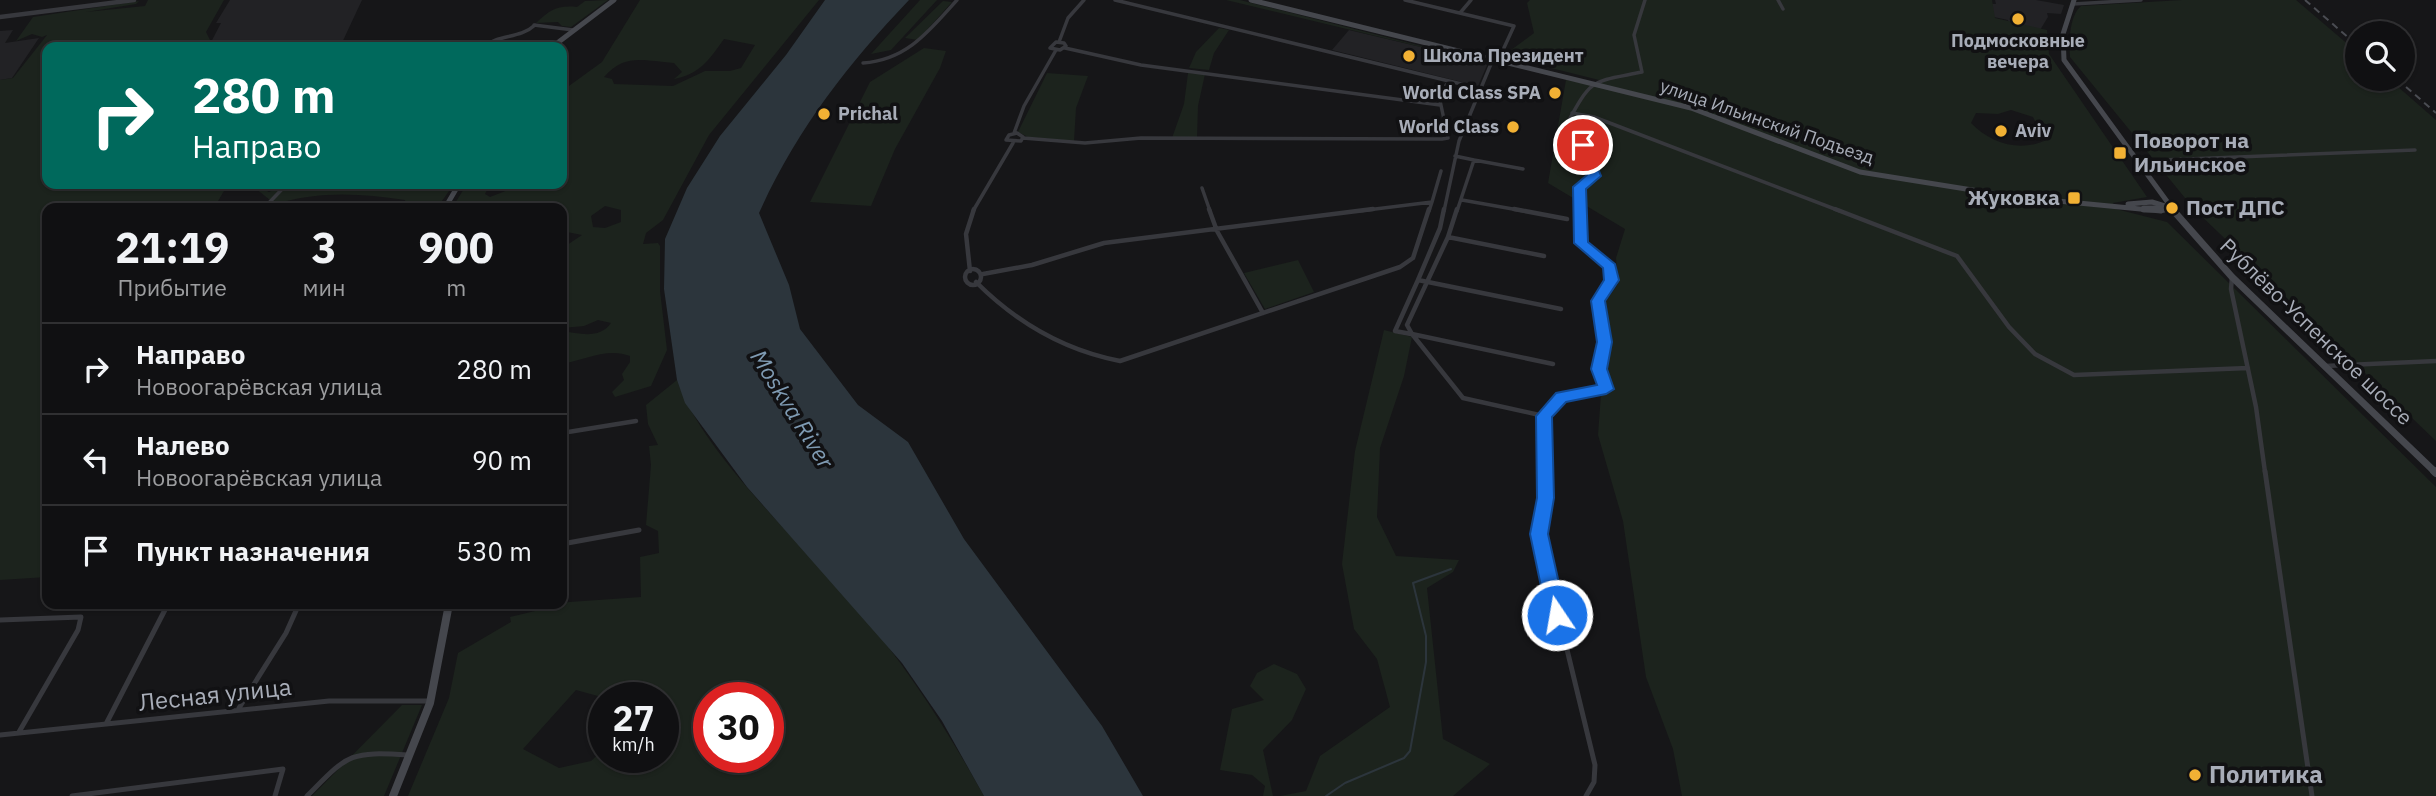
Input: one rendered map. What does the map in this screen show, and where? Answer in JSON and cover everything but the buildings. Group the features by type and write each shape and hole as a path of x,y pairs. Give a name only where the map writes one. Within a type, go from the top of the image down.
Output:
{"main road":[{"path":"558,42 614,0"},
{"name":"улица Ильинский Подъезд","path":"1251,0 1594,82 1691,108 1860,172 2016,197 2166,211 2169,207"},
{"name":"Рублёво-Успенское шоссе","path":"2073,2 2062,43 2064,60 2156,191 2185,227 2232,277 2436,472"},
{"path":"2155,210 2148,202 2155,197 2156,191"},
{"name":"улица Ильинский Подъезд","path":"2114,205 2148,202 2169,207"},
{"name":"улица Ильинский Подъезд","path":"2155,210 2185,227"},
{"path":"393,796 413,755 433,701 448,609"}],"street":[{"path":"0,17 134,0"},
{"path":"863,63 889,61 908,52 957,0"},
{"path":"1059,42 1068,18 1084,0"},
{"path":"1115,0 1482,89"},
{"path":"1405,0 1514,26 1503,50 1493,59 1455,156 1440,228 1395,331 1553,364"},
{"path":"1460,13 1471,0"},
{"path":"1586,796 1594,782 1595,765 1563,642 1539,534 1546,498 1544,416 1561,397 1606,389 1599,369 1605,342 1598,301 1611,280 1609,267 1581,243 1580,187 1594,176 1583,145 1568,126 1586,89 1594,82 1642,72 1632,35 1634,21 1645,0"},
{"path":"1778,0 1783,9"},
{"path":"2073,2 2141,0"},
{"path":"489,42 492,39 526,34 534,25 573,30"},
{"path":"1056,50 1050,45 1064,43 1065,48"},
{"path":"1013,143 1006,139 1014,133 1024,106 1056,50 1065,48 1141,65 1440,105"},
{"path":"1014,133 1023,138 1095,143 1141,138 1448,138 1439,96 1449,81"},
{"path":"1572,113 1594,117 1957,256 2009,327 2035,354 2074,375 2248,368"},
{"path":"970,271 963,245 965,227 1013,143 1023,138"},
{"path":"2136,161 2415,150"},
{"path":"1455,156 1523,169"},
{"path":"1474,160 1448,237 1407,325 1463,398 1544,416"},
{"path":"970,271 963,278 976,282 996,304 1037,332 1088,354 1120,362 1400,267 1413,258 1441,171"},
{"path":"1202,188 1217,231 1263,313"},
{"path":"269,203 283,189"},
{"path":"1462,200 1567,219"},
{"path":"970,271 983,274 1032,265 1104,243 1217,231 1432,202"},
{"path":"1448,237 1544,256"},
{"path":"976,282 981,280 983,274"},
{"path":"2232,277 2231,289 2248,368 2312,796"},
{"path":"1418,280 1561,309"},
{"path":"2325,366 2436,361"},
{"path":"567,432 636,421"},
{"path":"567,543 639,530"},
{"path":"106,724 165,609"},
{"path":"238,708 286,633 297,609"},
{"path":"0,620 80,617 78,630 18,732"},
{"name":"Лесная улица","path":"0,735 238,708 329,701 433,701"},
{"path":"307,796 344,759 365,752 413,755"},
{"path":"72,796 283,769 275,796"}],"shaded area":[{"path":"148,0 224,0 206,32 210,40 207,42 42,42 42,189 225,189 217,203 42,203 42,577 0,580 0,80 13,78 47,35 42,37 32,34 16,41 33,17 139,1 136,4 86,12 145,6"},
{"path":"230,0 362,0 342,42 211,42 221,23 216,23"},
{"path":"608,0 571,27 562,26 558,22 536,23 559,8 577,7 585,1"},
{"path":"640,0 819,0 709,135 663,220 646,233 643,244 658,243 660,246 660,291 667,350 651,386 615,397 612,392 624,380 622,374 630,362 630,356 613,353 567,363 567,332 595,334 611,323 598,320 584,326 567,328 567,245 582,235 567,232 567,203 455,203 464,189 488,189 485,194 490,197 510,189 567,189 567,87 602,62","holes":["724,39 755,45 741,68 705,71 673,86 614,84 612,79 604,77 627,61 644,60 674,63 682,72 674,79 698,69","605,206 621,210 621,222 605,228 593,227 591,216"]},
{"path":"920,0 937,0 891,50 871,54"},
{"path":"1226,0 1240,0 1488,63"},
{"path":"1530,0 1992,0 1995,18 2047,30 2049,54 2147,197 2113,203 2116,209 2167,222 2436,487 2436,796 1682,796 1673,749 1646,677 1623,521 1598,435 1603,367 1612,336 1605,302 1618,284 1616,258 1625,229 1548,183 1566,80 1598,86 1603,81 1503,56 1534,33 1527,3","holes":["2011,110 2033,117 2037,125 2046,131 2048,139 2028,145 2017,146 1997,141 1971,123 1976,113 1998,114"]},
{"path":"1995,0 2036,0 2064,5 2061,14 2047,13 2048,17 2040,30 2009,25 2008,20 1994,17 1992,4 1996,4"},
{"path":"2182,0 2296,0 2345,42 2345,91 2403,91 2436,120 2436,441 2194,209 2070,57 2072,23 2081,6"},
{"path":"943,1 952,2 918,40 905,38"},
{"path":"1219,28 1229,30 1214,53 1209,70 1189,68 1196,52"},
{"path":"13,30 5,43 39,38 12,78 0,80 0,31"},
{"name":"Школа Президент","path":"1349,30 1488,63 1478,86 1332,50"},
{"path":"924,48 946,51 940,68 895,149 871,206 810,202 870,82"},
{"path":"1047,73 1088,76 1076,108 1074,141 1028,137 1018,132"},
{"path":"1188,73 1205,74 1198,106 1197,138 1172,138 1184,104"},
{"path":"256,189 269,192 276,189 450,189 441,203 405,203 405,200 371,196 323,195 274,203"},
{"path":"1298,260 1314,292 1265,309 1244,273"},
{"path":"1384,330 1412,337 1404,376 1380,448 1377,517 1396,556 1459,560 1453,572 1427,588 1443,739 1490,764 1453,796 1280,796 1306,791 1320,756 1390,707 1377,659 1354,629 1342,564 1355,451"},
{"path":"677,380 690,409 731,468 855,606 908,674 984,796 408,796 449,698 458,653 511,622 510,617 537,609 567,609 567,602 641,597 640,557 659,553 658,531 646,525 651,465 649,446 658,445 648,424 646,405"},
{"path":"1274,664 1297,674 1306,689 1292,720 1263,750 1273,796 1263,796 1265,786 1252,775 1220,770 1232,709 1264,700 1250,686 1257,673"},
{"path":"402,705 422,705 384,796 312,796"}],"water":[{"name":"Moskva River","path":"825,0 909,0 844,74 825,100 789,154 759,213 789,285 800,329 858,405 908,442 964,539 1102,726 1143,796 984,796 942,721 902,663 747,487 685,403 677,380 664,289 665,239 687,188 720,136 786,55"}],"waterway":[{"path":"1326,796 1345,783 1404,758 1410,751 1426,662 1426,636 1413,583 1451,569"}],"railway":[{"path":"2305,0 2345,35"},
{"path":"2411,91 2436,113"}],"place":[{"name":"Подмосковные вечера","path":"2018,19"},
{"name":"Школа Президент","path":"1409,56"},
{"name":"World Class SPA","path":"1555,93"},
{"name":"Prichal","path":"824,114"},
{"name":"World Class","path":"1513,127"},
{"name":"Aviv","path":"2001,131"},
{"name":"Поворот на Ильинское","path":"2120,153"},
{"name":"Жуковка","path":"2074,198"},
{"name":"Пост ДПС","path":"2172,208"},
{"name":"Политика","path":"2195,775"}],"route":[{"path":"1557,615 1539,534 1546,498 1544,416 1561,397 1581,391 1606,389 1599,369 1605,342 1598,301 1611,280 1609,267 1581,243 1580,187 1594,176 1583,145"}]}
